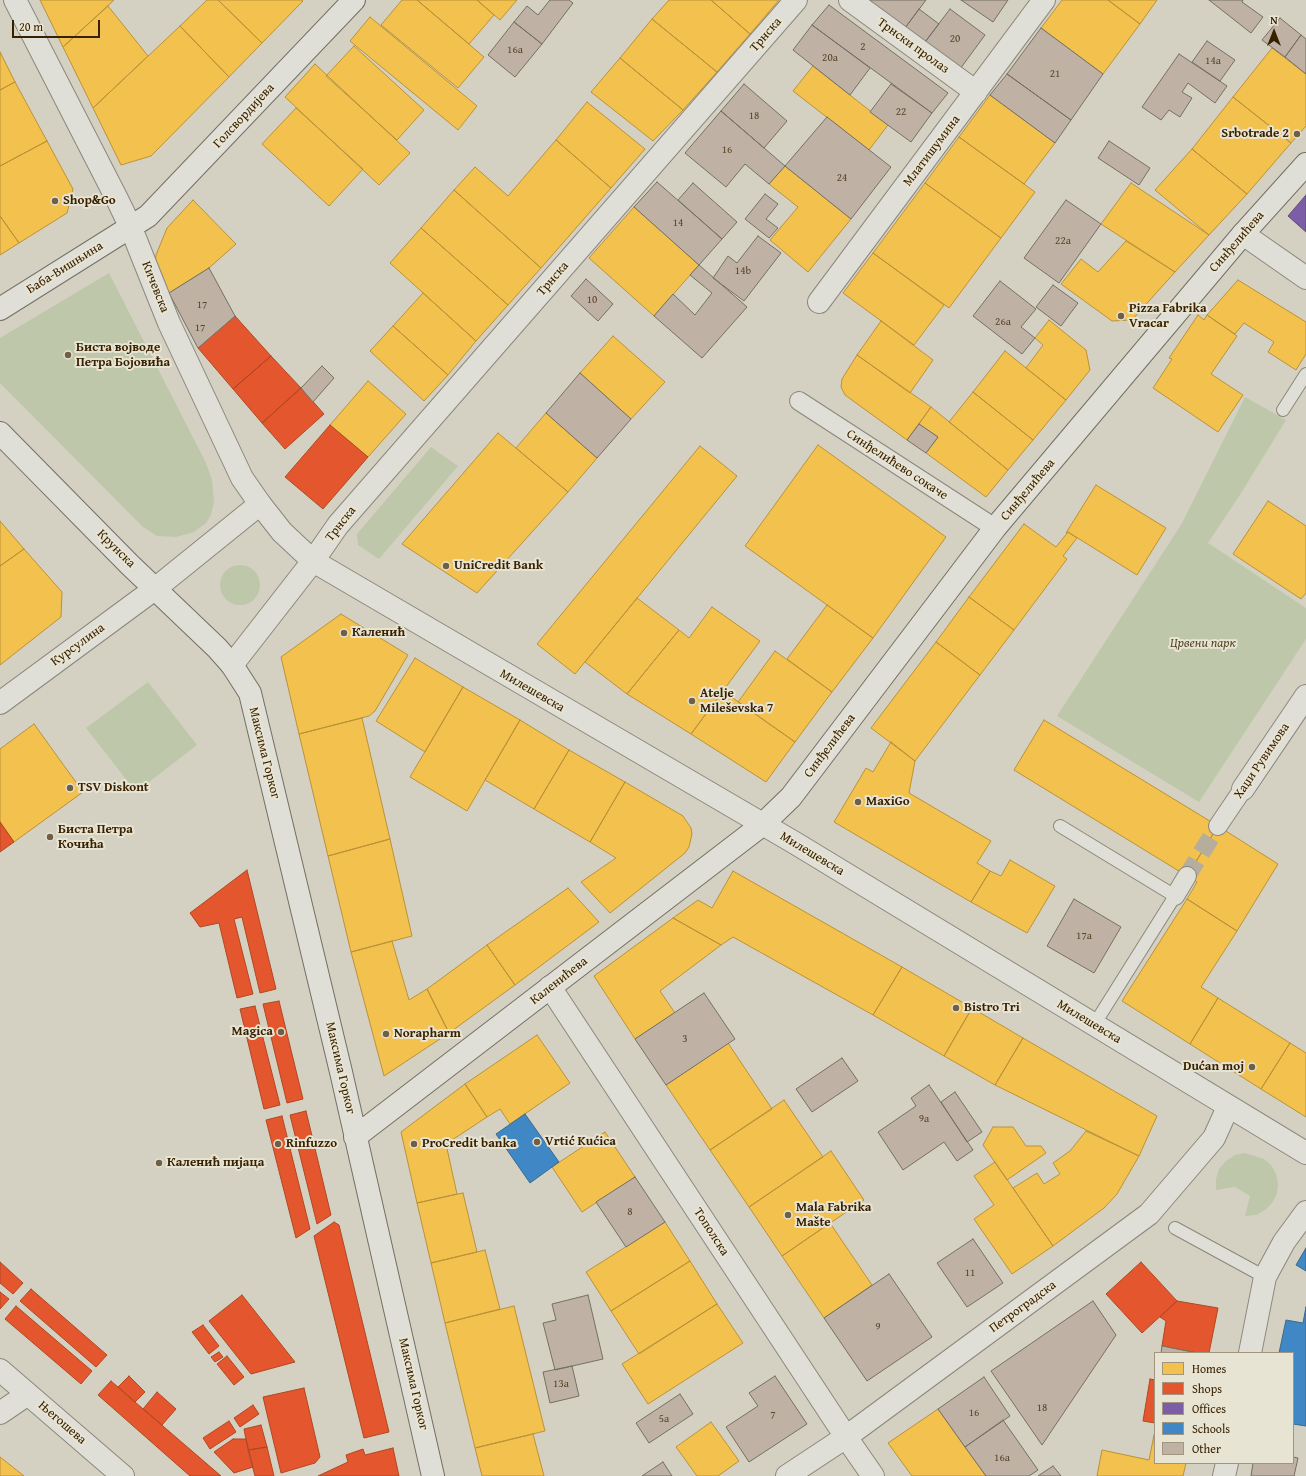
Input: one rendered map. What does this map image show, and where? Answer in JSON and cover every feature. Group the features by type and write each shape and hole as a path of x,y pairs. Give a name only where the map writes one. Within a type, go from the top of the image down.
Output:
{"street":[{"name":"Кичевска","path":"15,0 131,228 176,337 242,478 282,532 313,561"},
{"name":"Голсвордијева","path":"131,228 157,207 354,0"},
{"name":"Трнска","path":"232,665 313,561 338,525 796,0"},
{"name":"Трнски пролаз","path":"850,0 976,92"},
{"name":"Млатишумина","path":"820,302 1044,0"},
{"name":"Синђелићева","path":"762,824 791,797 995,528 1243,234 1306,164"},
{"name":"Баба-Вишњина","path":"0,309 131,228"},
{"path":"1243,234 1306,278"},
{"name":"Синђелићево сокаче","path":"799,401 995,528"},
{"name":"Крунска","path":"0,433 232,665"},
{"name":"Курсулина","path":"0,703 156,588 260,504"},
{"name":"Милешевска","path":"313,561 762,824 1306,1153"},
{"name":"Максима Горког","path":"232,665 250,693 356,1137 433,1476"},
{"name":"Хаџи Рувимова","path":"1218,826 1306,696"},
{"name":"Каленићева","path":"356,1137 762,824"},
{"path":"1175,896 1187,876"},
{"name":"Тополска","path":"550,987 846,1437 874,1476"},
{"name":"Петроградска","path":"787,1476 846,1437 1150,1214 1214,1138 1228,1107"},
{"path":"1250,1352 1266,1277 1284,1242 1306,1212"},
{"name":"Његошева","path":"0,1370 123,1476"},
{"path":"0,1413 28,1394"},
{"path":"1224,1476 1227,1464"}],"lane":[{"path":"1283,410 1306,374"},
{"path":"1060,826 1175,896 1094,1025"},
{"path":"1175,1228 1266,1277"}],"green space":[{"path":"109,273 206,463 212,480 214,502 211,515 206,523 194,532 176,537 157,536 143,527 0,383 0,338"},
{"name":"Црвени парк","path":"1245,397 1286,420 1208,543 1306,608 1306,639 1199,802 1057,716 1181,525"},
{"path":"431,447 458,466 379,559 358,545 357,534"},
{"path":"244,565 251,568 257,574 260,585 259,593 251,602 244,605 236,605 229,602 221,593 220,581 223,574 232,566"},
{"path":"148,682 197,745 136,792 86,728"},
{"path":"1245,1153 1264,1159 1271,1165 1276,1174 1278,1184 1277,1194 1272,1203 1265,1210 1256,1215 1245,1216 1250,1196 1235,1187 1216,1190 1216,1179 1219,1169 1226,1161 1235,1155"}],"building: Homes":[{"path":"40,0 114,0 63,47"},
{"path":"207,0 218,0 262,43 229,77 180,26"},
{"path":"218,0 302,0 303,1 262,43"},
{"path":"402,0 417,0 484,57 458,88 381,25"},
{"path":"417,0 477,0 494,15 469,44"},
{"path":"477,0 517,0 500,20"},
{"path":"669,0 711,0 750,34 717,72 652,19"},
{"path":"711,0 779,0 750,34"},
{"path":"1062,0 1108,0 1140,24 1103,74 1041,28"},
{"path":"1108,0 1157,0 1140,24"},
{"path":"108,6 148,56 93,108 63,47"},
{"path":"370,17 477,106 458,130 350,41"},
{"path":"652,19 717,72 683,110 620,58"},
{"path":"180,26 229,77 151,156 121,165 93,108"},
{"path":"354,46 424,110 397,140 326,76"},
{"path":"1272,48 1306,74 1306,126 1291,143 1233,97"},
{"path":"0,52 15,82 0,90"},
{"path":"620,58 683,110 653,141 591,92"},
{"path":"315,64 410,153 379,185 285,97"},
{"path":"813,66 888,125 869,150 793,91"},
{"path":"15,82 47,141 0,166 0,90"},
{"path":"990,95 1055,143 1024,184 959,137"},
{"path":"1233,97 1291,143 1247,194 1192,149"},
{"path":"587,102 645,149 611,188 556,140"},
{"path":"296,108 363,169 329,206 262,144"},
{"path":"959,137 1035,192 1001,238 925,183"},
{"path":"556,140 611,188 541,268 454,190 475,167 508,196"},
{"path":"47,141 73,189 67,213 19,243 0,216 0,166"},
{"path":"1192,149 1247,194 1209,235 1155,190"},
{"path":"785,166 851,219 808,272 770,240 798,207 769,184"},
{"path":"925,183 1001,238 949,308 873,253"},
{"path":"1131,183 1209,235 1175,272 1101,224"},
{"path":"454,190 541,268 508,305 421,228"},
{"path":"193,200 236,244 209,268 169,293 155,266 156,255 167,228"},
{"path":"634,207 699,265 654,316 589,258"},
{"path":"0,216 19,243 0,255"},
{"path":"421,228 508,305 476,341 390,263"},
{"path":"1126,241 1175,272 1132,320 1112,321 1061,284 1081,259 1098,272"},
{"path":"873,253 944,305 914,345 843,293"},
{"path":"1238,280 1306,322 1306,354 1296,370 1268,352 1274,342 1244,323 1235,334 1207,315"},
{"path":"423,293 476,341 448,375 393,326"},
{"path":"1198,315 1204,320 1207,315 1237,336 1211,374 1243,395 1218,432 1153,388 1172,359 1169,358"},
{"path":"1049,320 1086,350 1090,370 1066,400 1026,368 1043,345 1035,338"},
{"path":"881,321 933,360 910,393 857,355"},
{"path":"393,326 448,375 424,401 370,351"},
{"path":"613,336 665,382 631,419 580,373"},
{"path":"1005,351 1066,400 1033,440 973,392"},
{"path":"857,355 931,407 907,440 845,395 841,387 842,379"},
{"path":"368,381 406,414 368,457 330,425"},
{"path":"973,392 1033,440 1008,470 949,422"},
{"path":"931,407 1008,470 986,497 926,453 938,437 919,424"},
{"path":"546,413 597,458 568,492 516,448"},
{"path":"498,433 568,492 477,593 402,544"},
{"path":"818,445 946,537 873,638 745,546"},
{"path":"700,446 737,476 575,674 537,644"},
{"path":"1096,485 1166,528 1137,575 1068,532 1066,533"},
{"path":"1268,501 1306,526 1306,593 1301,599 1233,554"},
{"path":"0,521 24,549 0,566"},
{"path":"1024,524 1056,547 1068,532 1077,538 1063,556 1067,559 1014,630 969,597"},
{"path":"24,549 62,592 61,617 0,665 0,566"},
{"path":"969,597 1014,630 980,675 936,642"},
{"path":"637,598 679,630 627,694 585,662"},
{"path":"827,605 873,638 832,692 787,659"},
{"path":"712,607 760,641 691,734 627,694 679,630 689,638"},
{"path":"341,614 408,655 375,711 369,716 299,734 281,657"},
{"path":"936,642 980,675 915,761 871,728"},
{"path":"775,651 832,692 795,742 738,702"},
{"path":"415,658 463,687 425,752 376,721"},
{"path":"463,687 520,720 467,811 410,777"},
{"path":"723,691 795,742 766,782 691,734"},
{"path":"362,718 390,839 328,856 299,734"},
{"path":"520,720 569,750 534,809 485,780"},
{"path":"1044,720 1218,826 1187,876 1014,770"},
{"path":"34,724 83,792 14,842 0,822 0,749"},
{"path":"891,742 915,761 909,793 991,841 977,863 990,871 971,902 834,822 866,768 873,772"},
{"path":"569,750 625,782 590,842 534,809"},
{"path":"625,782 683,816 691,828 692,834 689,847 685,853 610,913 581,882 616,858 590,842"},
{"path":"1218,826 1278,864 1237,931 1187,899 1197,882 1187,876"},
{"path":"390,839 412,936 351,952 328,856"},
{"path":"1010,860 1055,886 1027,933 971,902 990,871 1001,876"},
{"path":"733,871 902,967 873,1015 733,937 721,945 673,918 698,900 712,908"},
{"path":"568,888 599,922 515,985 487,945"},
{"path":"1187,899 1237,931 1201,987 1218,998 1190,1044 1122,1001"},
{"path":"673,918 721,945 660,991 675,1013 635,1039 594,976"},
{"path":"392,941 409,1000 427,989 449,1033 384,1076 351,952"},
{"path":"487,945 515,985 449,1033 427,989"},
{"path":"902,967 972,1008 944,1056 873,1015"},
{"path":"1218,998 1290,1043 1261,1089 1190,1044"},
{"path":"972,1008 1023,1038 995,1085 944,1056"},
{"path":"537,1035 570,1083 510,1124 500,1109 487,1117 465,1084"},
{"path":"1023,1038 1157,1116 1139,1156 995,1085"},
{"path":"728,1043 772,1109 710,1150 666,1085"},
{"path":"1290,1043 1306,1053 1306,1117 1261,1089"},
{"path":"465,1084 487,1117 446,1144 457,1194 417,1203 401,1132"},
{"path":"784,1100 823,1157 749,1207 710,1150"},
{"path":"993,1127 1013,1127 1026,1146 1041,1146 1046,1153 1007,1180 983,1145"},
{"path":"1086,1131 1139,1156 1117,1194 1104,1208 1053,1246 1013,1188 1037,1173 1044,1184 1060,1174 1053,1163 1070,1151"},
{"path":"605,1132 635,1177 582,1212 552,1167"},
{"path":"831,1151 864,1200 782,1256 749,1207"},
{"path":"995,1162 1053,1246 1012,1274 974,1219 994,1205 974,1176"},
{"path":"463,1193 477,1252 431,1263 417,1203"},
{"path":"665,1222 690,1261 611,1311 586,1272"},
{"path":"830,1223 872,1285 824,1318 782,1256"},
{"path":"485,1250 500,1309 445,1323 431,1263"},
{"path":"690,1261 717,1304 639,1354 611,1311"},
{"path":"717,1304 743,1343 648,1404 622,1364"},
{"path":"514,1306 545,1431 475,1448 445,1323"},
{"path":"938,1409 986,1476 912,1476 888,1443"},
{"path":"711,1422 739,1461 718,1476 697,1476 676,1447"},
{"path":"533,1434 544,1476 482,1476 475,1448"},
{"path":"1154,1435 1154,1464 1186,1464 1183,1476 1097,1476 1102,1450 1149,1460"},
{"path":"0,1457 24,1476 0,1476"}],"building: Shops":[{"path":"235,316 271,356 233,389 198,348"},
{"path":"271,356 301,388 262,423 233,389"},
{"path":"301,388 324,414 285,449 262,423"},
{"path":"330,425 368,457 323,509 285,477"},
{"path":"0,822 14,842 0,852"},
{"path":"247,870 276,989 260,993 242,917 234,919 253,994 237,998 219,923 200,927 190,913"},
{"path":"279,1001 303,1099 287,1103 263,1004"},
{"path":"255,1006 280,1105 264,1109 240,1009"},
{"path":"306,1111 331,1215 317,1224 290,1115"},
{"path":"282,1116 310,1229 296,1238 266,1120"},
{"path":"334,1222 339,1225 389,1432 364,1438 314,1236"},
{"path":"0,1262 23,1283 13,1294 0,1283"},
{"path":"1141,1262 1177,1301 1142,1333 1106,1294"},
{"path":"31,1289 107,1355 96,1367 20,1301"},
{"path":"0,1292 9,1299 0,1309"},
{"path":"242,1295 295,1362 251,1374 209,1321"},
{"path":"1177,1301 1218,1308 1209,1352 1192,1352 1162,1346 1166,1321 1160,1317"},
{"path":"16,1306 92,1371 81,1384 5,1319"},
{"path":"203,1325 219,1346 209,1354 192,1332"},
{"path":"219,1352 223,1357 215,1362 211,1357"},
{"path":"227,1356 244,1377 234,1385 217,1364"},
{"path":"129,1376 145,1392 135,1402 118,1387"},
{"path":"1150,1379 1154,1380 1154,1423 1143,1421"},
{"path":"111,1381 221,1476 190,1476 98,1395"},
{"path":"304,1388 320,1457 315,1463 281,1473 263,1397"},
{"path":"157,1392 176,1409 162,1425 143,1409"},
{"path":"253,1405 259,1414 240,1427 234,1418"},
{"path":"229,1421 236,1432 210,1449 203,1438"},
{"path":"261,1425 267,1447 248,1450 244,1429"},
{"path":"233,1439 246,1439 253,1467 234,1473 214,1452"},
{"path":"267,1447 274,1476 255,1476 248,1450"},
{"path":"393,1448 399,1476 318,1476 348,1462 346,1455 363,1449 365,1455"}],"building: Offices":[{"path":"1306,195 1306,232 1288,216"}],"building: Schools":[{"path":"525,1114 559,1162 530,1183 496,1134"},
{"path":"1306,1248 1306,1271 1296,1265"},
{"path":"1306,1307 1306,1426 1294,1424 1294,1352 1279,1352 1286,1320 1303,1323"}],"building: Other":[{"path":"550,0 569,0 573,3 542,44 514,22 527,6 538,15"},
{"path":"867,0 926,0 905,28"},
{"path":"961,0 1008,0 993,22"},
{"path":"1209,0 1243,0 1242,2 1263,17 1251,33"},
{"path":"829,5 948,93 932,113 812,25"},
{"path":"919,9 939,24 925,42 905,28"},
{"path":"950,9 985,35 960,69 925,42"},
{"path":"1280,18 1301,35 1285,57 1262,40"},
{"path":"514,22 542,44 515,77 488,55"},
{"path":"812,25 870,68 850,95 793,50"},
{"path":"1041,28 1103,74 1071,120 1007,74"},
{"path":"1301,35 1306,39 1306,74 1285,57"},
{"path":"1207,41 1235,60 1220,81 1192,62"},
{"path":"1179,54 1227,86 1215,103 1188,83 1182,92 1192,98 1180,117 1169,110 1161,120 1142,107"},
{"path":"1007,74 1071,120 1055,143 990,95"},
{"path":"744,84 787,121 764,148 721,111"},
{"path":"891,84 932,113 911,142 870,112"},
{"path":"721,111 785,166 769,184 745,164 726,187 685,153"},
{"path":"827,117 891,167 851,219 785,166"},
{"path":"1109,141 1150,168 1139,185 1098,158"},
{"path":"657,182 722,239 699,265 634,207"},
{"path":"693,183 737,222 722,239 678,200"},
{"path":"765,194 778,204 766,219 778,228 769,238 745,219"},
{"path":"1066,200 1101,224 1059,283 1024,258"},
{"path":"758,236 781,253 744,301 713,278 728,256 737,263"},
{"path":"699,265 747,307 702,358 654,316 673,294 695,315 712,293 690,275"},
{"path":"209,268 235,316 198,348 169,293"},
{"path":"586,279 613,304 598,321 571,296"},
{"path":"1000,281 1036,309 1021,327 1035,338 1022,354 973,316"},
{"path":"1053,285 1078,303 1061,326 1036,307"},
{"path":"322,366 334,378 313,402 301,388"},
{"path":"580,373 631,419 597,458 546,413"},
{"path":"919,424 938,437 926,453 907,440"},
{"path":"1074,899 1121,927 1094,973 1047,946"},
{"path":"704,993 735,1039 666,1085 635,1039"},
{"path":"842,1058 858,1081 812,1112 796,1089"},
{"path":"929,1085 973,1150 957,1161 944,1142 903,1170 878,1132 916,1106 911,1098"},
{"path":"955,1092 982,1132 967,1142 941,1102"},
{"path":"635,1177 665,1222 626,1247 596,1202"},
{"path":"973,1239 1003,1283 967,1307 937,1263"},
{"path":"889,1274 932,1337 867,1381 824,1318"},
{"path":"588,1295 603,1359 555,1370 543,1323 556,1320 552,1304"},
{"path":"1093,1301 1116,1335 1042,1445 991,1371"},
{"path":"1162,1346 1192,1352 1161,1352"},
{"path":"572,1366 579,1396 550,1403 543,1372"},
{"path":"775,1376 807,1424 749,1462 726,1427 758,1406 749,1393"},
{"path":"984,1377 1010,1416 965,1447 938,1409"},
{"path":"680,1394 693,1414 649,1443 636,1423"},
{"path":"1003,1420 1038,1470 1029,1476 986,1476 965,1447"},
{"path":"1294,1457 1298,1458 1294,1476 1251,1476 1253,1464 1294,1464"},
{"path":"663,1462 672,1476 642,1476"},
{"path":"1053,1466 1061,1476 1038,1476"}],"tunnel":[{"path":"1187,876 1218,826"}],"place":[{"name":"Srbotrade 2","path":"1297,134"},
{"name":"Shop&Go","path":"55,201"},
{"name":"Pizza Fabrika Vracar","path":"1121,316"},
{"name":"Биста војводе Петра Бојовића","path":"68,355"},
{"name":"UniCredit Bank","path":"446,566"},
{"name":"Каленић","path":"344,633"},
{"name":"Atelje Mileševska 7","path":"692,701"},
{"name":"TSV Diskont","path":"70,788"},
{"name":"MaxiGo","path":"858,802"},
{"name":"Биста Петра Кочића","path":"50,837"},
{"name":"Bistro Tri","path":"956,1008"},
{"name":"Magica","path":"281,1032"},
{"name":"Norapharm","path":"386,1034"},
{"name":"Dućan moj","path":"1252,1067"},
{"name":"Vrtić Kućica","path":"537,1142"},
{"name":"Rinfuzzo","path":"278,1144"},
{"name":"ProCredit banka","path":"414,1144"},
{"name":"Каленић пијаца","path":"159,1163"},
{"name":"Mala Fabrika Mašte","path":"788,1215"}]}
